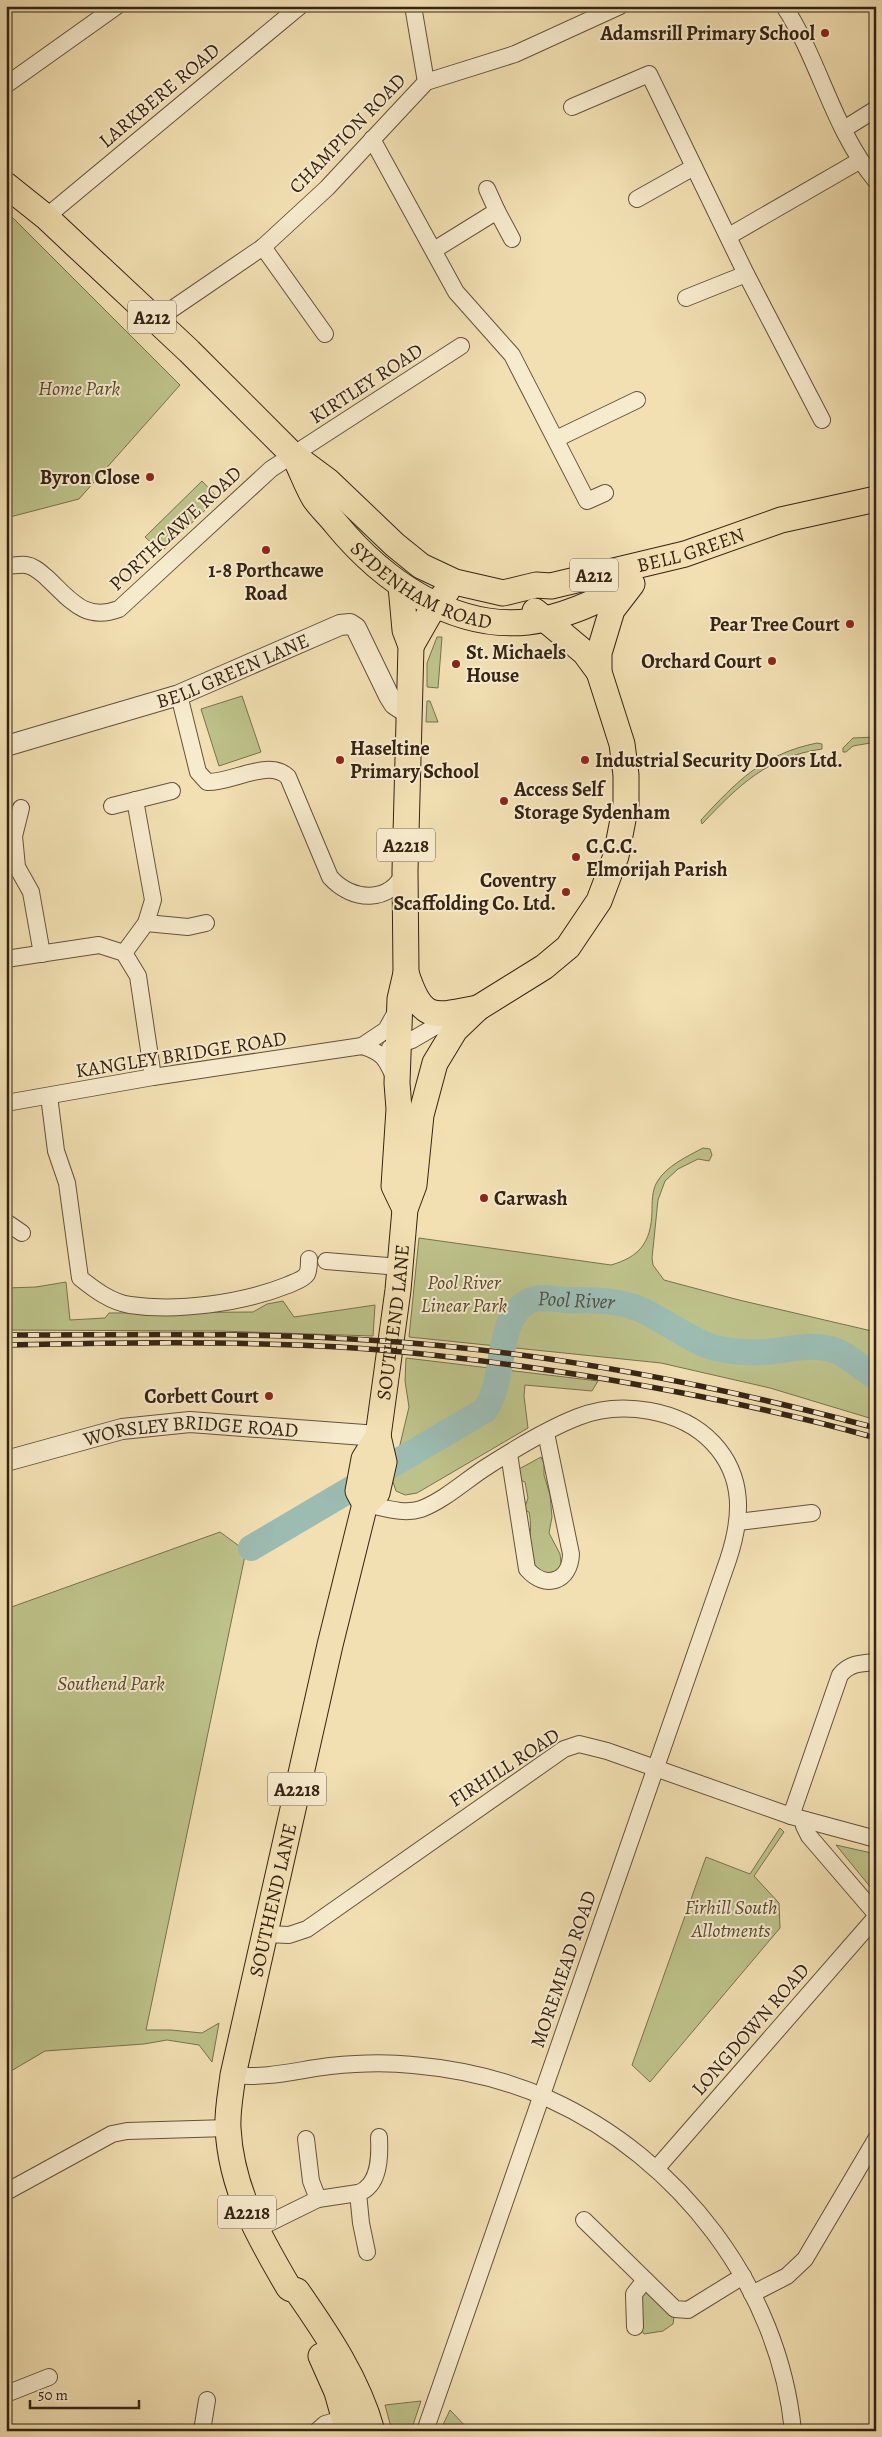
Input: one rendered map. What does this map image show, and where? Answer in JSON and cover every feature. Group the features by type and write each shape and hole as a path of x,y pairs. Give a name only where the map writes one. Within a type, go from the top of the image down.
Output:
{"main road":[{"name":"SYDENHAM ROAD","path":"6,185 46,217 156,320 293,455 328,481 395,545 422,566 448,579"},
{"name":"SYDENHAM ROAD","path":"293,455 315,498 357,549 401,586 459,614 481,620 520,622 547,619 632,584"},
{"name":"BELL GREEN","path":"503,593 536,585 551,586 685,554 781,520 876,499"},
{"name":"A212","path":"632,584 685,554"},
{"name":"A212","path":"448,579 503,593"},
{"path":"410,646 436,604 448,579"},
{"name":"SOUTHEND LANE","path":"372,2431 360,2396 340,2357 297,2291 289,2288 255,2230 236,2181 228,2128 233,2075 328,1654 371,1498 384,1462 378,1436 400,1267 405,1209 414,1185 421,1115 435,1063 455,1030 478,1008 544,967 568,947 589,920 608,878 623,830 626,804 626,775 622,744 599,672 599,653 612,610 632,584"},
{"name":"A2218","path":"401,586 404,630 410,646 405,870 406,973 389,1048 399,1109 394,1186 405,1209"},
{"name":"SOUTHEND LANE","path":"503,593 512,600 529,606 547,619 585,653 599,672"},
{"name":"SOUTHEND LANE","path":"406,973 416,1000 425,1010 442,1015 478,1008"},
{"name":"SOUTHEND LANE","path":"371,1498 358,1491 364,1459 378,1436"},
{"name":"SOUTHEND LANE","path":"289,2288 285,2297 323,2358 347,2424"}],"street":[{"path":"6,86 117,6"},
{"name":"LARKBERE ROAD","path":"46,217 300,6"},
{"path":"414,6 426,82"},
{"path":"784,6 799,29 858,161 876,181"},
{"name":"CHAMPION ROAD","path":"156,320 263,247 326,188 426,82 515,54 614,7"},
{"path":"572,107 649,74 746,274 822,420"},
{"path":"844,129 876,109"},
{"path":"372,138 456,292 512,355 587,501 606,493"},
{"path":"729,236 858,161"},
{"path":"637,199 694,167"},
{"path":"488,188 497,211 512,239"},
{"path":"434,250 497,211"},
{"path":"263,247 325,334"},
{"path":"686,298 746,274"},
{"name":"KIRTLEY ROAD","path":"293,455 461,346"},
{"path":"556,439 637,400"},
{"name":"PORTHCAWE ROAD","path":"6,566 26,565 36,569 80,608 93,614 105,614 119,609 271,469 293,455"},
{"name":"BELL GREEN LANE","path":"6,746 179,695 340,625 350,624 356,628 394,704 409,714"},
{"path":"179,695 198,772 207,782 220,782 269,768 282,770 288,777 330,877 339,887 350,893 368,896 389,892 400,883 405,870"},
{"path":"112,806 172,791"},
{"path":"124,953 146,924 153,900 135,800"},
{"path":"21,808 10,836 17,867 31,892 42,954"},
{"path":"146,924 188,927 206,923"},
{"path":"6,959 99,945 124,953 138,976 153,1077"},
{"name":"KANGLEY BRIDGE ROAD","path":"362,1046 386,1030 393,1020 400,999"},
{"name":"SOUTHEND LANE","path":"389,1048 412,1040 446,1019 478,1008"},
{"name":"KANGLEY BRIDGE ROAD","path":"6,1103 153,1077 362,1046 389,1048"},
{"path":"49,1096 56,1151 66,1184 80,1278 96,1291 129,1305 179,1306 221,1303 270,1292 303,1279 308,1273 309,1259"},
{"path":"6,1222 22,1233"},
{"path":"326,1261 400,1267"},
{"name":"MOREMEAD ROAD","path":"371,1498 404,1512 423,1508 546,1433 578,1417 608,1410 648,1412 682,1421 708,1438 731,1468 738,1493 738,1522 728,1560 426,2431"},
{"name":"WORSLEY BRIDGE ROAD","path":"6,1461 122,1429 190,1422 378,1436"},
{"path":"509,1454 527,1569 541,1580 548,1581 560,1578 568,1571 571,1554 546,1433"},
{"path":"738,1522 812,1513"},
{"path":"876,1662 854,1664 846,1668 840,1675 798,1818 809,1836 876,1916"},
{"name":"FIRHILL ROAD","path":"265,1934 289,1936 307,1929 504,1790 572,1745 586,1744 798,1818 876,1839"},
{"name":"LONGDOWN ROAD","path":"656,2170 876,1916"},
{"path":"233,2075 263,2077 330,2066 381,2064 442,2068 494,2079 541,2096 593,2123 635,2152 656,2170 705,2221 743,2276 779,2360 793,2431"},
{"path":"6,2192 112,2134 127,2131 228,2128"},
{"path":"255,2230 318,2199 358,2193 370,2185 380,2161 379,2137"},
{"path":"752,2294 787,2276 805,2259 876,2139"},
{"path":"306,2140 311,2181 318,2199"},
{"path":"358,2193 361,2223 367,2252"},
{"path":"584,2220 670,2306 681,2310 688,2310 743,2276"},
{"path":"635,2327 634,2294 645,2280"},
{"path":"6,2394 49,2377"},
{"path":"202,2431 206,2400"},
{"name":"SOUTHEND LANE","path":"317,2431 325,2424 347,2424"}],"green space":[{"name":"Home Park","path":"6,211 180,385 79,499 6,518"},
{"path":"202,481 218,498 161,552 145,537"},
{"path":"437,637 442,637 438,688 427,687 427,663"},
{"path":"242,696 261,752 219,766 201,709"},
{"path":"427,701 430,701 438,722 426,722"},
{"path":"876,737 876,742 853,746 846,752 843,752 843,748 853,738"},
{"path":"817,743 822,744 822,749 785,759 755,775 702,824 701,820 714,806 752,771 781,754"},
{"name":"Pool River Linear Park","path":"703,1148 710,1149 712,1155 709,1161 698,1159 678,1169 665,1181 658,1200 652,1258 653,1265 664,1280 739,1300 876,1332 876,1420 770,1388 661,1363 409,1337 419,1238 611,1265 621,1262 636,1253 646,1240 651,1223 654,1189 661,1176 678,1162"},
{"path":"66,1282 70,1320 105,1318 109,1313 253,1312 267,1304 283,1301 294,1317 375,1305 373,1336 219,1331 6,1330 6,1288 36,1287"},
{"name":"Pool River Linear Park","path":"406,1358 598,1381 592,1391 525,1385 524,1396 528,1428 417,1493 405,1495 396,1491 393,1474 409,1407 405,1381"},
{"path":"541,1457 550,1495 552,1517 549,1533 560,1554 562,1570 550,1574 537,1572 533,1564 530,1549 531,1528 529,1512 524,1510 528,1498 525,1482 520,1480 519,1469"},
{"name":"Southend Park","path":"220,1532 246,1551 146,2030 202,2033 219,2023 212,2062 199,2045 167,2040 144,2044 45,2051 6,2074 6,1609"},
{"name":"Firhill South Allotments","path":"780,1828 784,1832 754,1876 779,1903 780,1928 650,2082 632,2065 706,1857 750,1874"},
{"path":"836,1845 876,1854 876,1894"},
{"path":"642,2291 650,2292 674,2317 673,2324 663,2331 644,2334 642,2331 640,2294"},
{"path":"421,2401 411,2431 392,2431 385,2405"},
{"path":"450,2410 470,2431 440,2431"}],"waterway":[{"name":"Pool River","path":"251,1548 485,1410 492,1397 496,1383 505,1335 510,1321 518,1310 533,1299 602,1301 628,1305 646,1312 686,1335 715,1348 752,1353 805,1347 831,1349 876,1377"}],"railway":[{"path":"6,1335 187,1334 323,1337 432,1345 496,1352 624,1371 751,1397 876,1428"},
{"path":"6,1345 124,1343 280,1344 453,1357 587,1376 660,1389 768,1411 876,1438"}],"place":[{"name":"Adamsrill Primary School","path":"825,33"},
{"name":"Byron Close","path":"150,477"},
{"name":"1-8 Porthcawe Road","path":"266,550"},
{"name":"Pear Tree Court","path":"850,624"},
{"name":"Orchard Court","path":"772,661"},
{"name":"St. Michaels House","path":"456,664"},
{"name":"Haseltine Primary School","path":"340,760"},
{"name":"Industrial Security Doors Ltd.","path":"585,760"},
{"name":"Access Self Storage Sydenham","path":"504,801"},
{"name":"C.C.C. Elmorijah Parish","path":"576,857"},
{"name":"Coventry Scaffolding Co. Ltd.","path":"566,892"},
{"name":"Carwash","path":"484,1198"},
{"name":"Corbett Court","path":"269,1396"}]}
